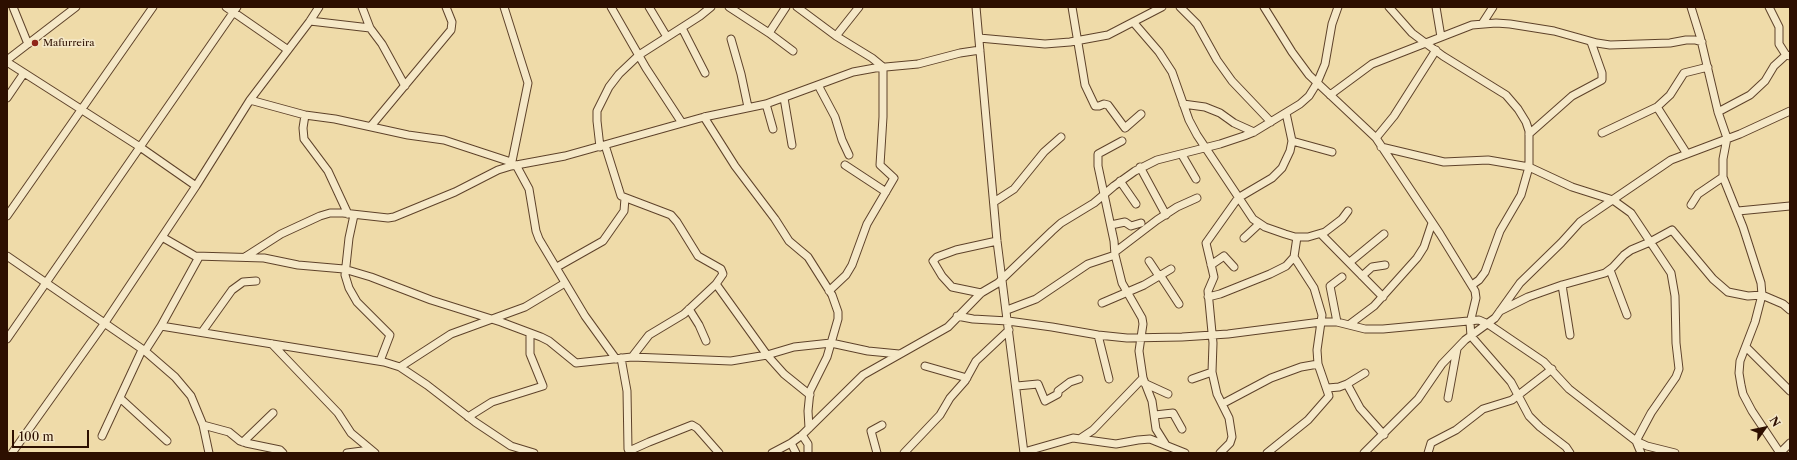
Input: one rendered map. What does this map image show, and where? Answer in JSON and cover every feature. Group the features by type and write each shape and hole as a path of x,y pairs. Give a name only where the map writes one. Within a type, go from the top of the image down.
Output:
{"street":[{"path":"13,7 28,44"},
{"path":"76,7 7,61 80,110 140,147 196,186"},
{"path":"7,216 80,110 154,7"},
{"path":"226,7 235,9 288,50"},
{"path":"9,452 104,324 196,186 250,100 319,7"},
{"path":"362,7 370,28 382,44 405,86"},
{"path":"371,126 452,30 452,22 446,7"},
{"path":"504,7 528,83 513,164"},
{"path":"611,7 682,123"},
{"path":"649,7 667,37"},
{"path":"632,357 650,335 679,318 716,284 723,274 722,271 698,256 670,215 625,198 620,194 602,146 597,121 597,111 609,87 619,74 639,55 682,28 711,7"},
{"path":"729,7 769,32 793,51"},
{"path":"769,32 786,7"},
{"path":"797,7 836,36 872,58 883,67"},
{"path":"836,36 859,7"},
{"path":"976,7 997,241 1017,386 1024,452 1068,438 1081,438 1116,444 1150,439 1185,453"},
{"path":"1072,7 1085,85 1096,106 1104,104 1108,105 1124,127 1141,114"},
{"path":"978,38 1056,44 1108,35 1134,23 1162,7"},
{"path":"1180,7 1197,24 1217,60 1232,81 1271,122"},
{"path":"1264,7 1292,52 1317,83 1376,138 1472,285 1476,298 1470,320 1471,336 1511,382 1529,416 1570,453"},
{"path":"772,453 791,443 802,435 863,375 943,330 981,293 995,285 1061,223 1094,203 1120,181 1140,167 1157,160 1182,155 1198,148 1206,148 1254,132 1286,113 1309,96 1317,83 1324,64 1332,24 1338,7"},
{"path":"1390,7 1402,23 1426,43 1506,95 1518,109 1526,122 1529,134 1529,166 1521,195 1500,231 1488,266 1479,280 1472,285"},
{"path":"1436,7 1441,38"},
{"path":"1482,24 1494,7"},
{"path":"1691,7 1702,42 1718,112 1727,138 1722,169 1723,177 1738,211 1756,264 1762,295 1746,347 1740,361 1739,373 1743,394 1752,411 1780,453 1790,443"},
{"path":"1718,112 1750,95 1765,81 1770,69 1788,55 1779,44 1779,27 1769,7"},
{"path":"7,339 235,9"},
{"path":"310,21 370,28"},
{"path":"1134,23 1159,52 1172,72 1183,104 1197,135 1224,173 1238,198 1253,219 1259,224 1297,237 1308,237 1321,234 1338,222 1348,211"},
{"path":"1330,95 1372,64 1472,25 1496,23 1554,31 1591,42 1628,45 1670,43 1686,40 1702,42"},
{"path":"682,28 705,73"},
{"path":"1686,40 1697,29"},
{"path":"731,39 741,74 748,107"},
{"path":"1529,134 1572,96 1602,80 1602,73 1591,42"},
{"path":"245,257 312,218 330,213 388,218 394,217 456,192 498,170 513,164 543,161 704,117 766,104 853,72 925,62 960,53 980,50"},
{"path":"1376,138 1394,116 1436,50"},
{"path":"829,291 846,275 852,265 867,224 894,178 880,166 883,117 883,67"},
{"path":"1602,133 1657,107 1670,94 1684,73 1708,67"},
{"path":"7,98 24,73"},
{"path":"818,85 835,117 842,140 849,155"},
{"path":"784,98 792,145"},
{"path":"250,100 305,115 335,119 408,135 444,140 513,164 529,189 536,231 539,239 585,316 618,358 627,391 628,452 692,425 697,428 719,453"},
{"path":"766,104 773,130"},
{"path":"1183,104 1205,107 1216,111 1234,123 1254,132"},
{"path":"1657,107 1687,154"},
{"path":"1364,453 1422,396 1442,364 1457,348 1488,324 1500,311 1529,272 1561,243 1580,222 1667,163 1740,134 1790,111"},
{"path":"1220,453 1230,442 1232,437 1231,423 1217,394 1212,372 1214,343 1208,291 1214,277 1206,243 1238,198 1272,178 1279,172 1290,151 1292,141 1286,113"},
{"path":"305,115 303,128 304,138 328,171 351,214 344,269 349,288 357,302 390,335 380,361"},
{"path":"704,117 735,166 775,219 789,241 808,257 832,295 838,312 838,319 832,343 827,357 813,384 810,395 810,428"},
{"path":"994,202 1014,188 1044,152 1061,137"},
{"path":"1122,141 1098,154 1098,166 1122,283 1142,318 1142,336 1139,351 1143,381 1155,415 1156,429 1166,446"},
{"path":"1292,141 1332,152"},
{"path":"1381,147 1444,162 1488,160 1529,166 1572,187 1613,200 1631,213 1668,267 1673,280 1676,343 1680,371 1650,412 1636,441 1641,453"},
{"path":"1182,155 1196,179"},
{"path":"845,166 886,192"},
{"path":"1140,167 1166,215"},
{"path":"1691,205 1698,194 1723,177"},
{"path":"1120,181 1136,204"},
{"path":"557,267 603,240 624,211 625,198"},
{"path":"1007,310 1036,299 1088,264 1115,253 1177,207 1197,198"},
{"path":"1738,211 1790,206"},
{"path":"1111,225 1125,222 1131,226 1141,223"},
{"path":"1350,324 1366,314 1417,258 1424,247 1432,223"},
{"path":"1244,238 1259,224"},
{"path":"1500,311 1528,297 1610,270 1624,255 1673,230 1713,279 1728,292 1748,296 1762,295 1783,304 1790,310"},
{"path":"1321,234 1383,297"},
{"path":"1350,262 1384,234"},
{"path":"162,237 199,257 264,258 298,265 344,269 371,277 431,300 494,320 549,341 576,364 632,357 719,362 767,355 794,347 832,343 868,351 899,354"},
{"path":"1208,297 1220,294 1286,266 1294,257 1297,237"},
{"path":"981,293 952,287 939,272 933,261 937,257 956,250 997,241"},
{"path":"264,258 267,243"},
{"path":"7,256 144,351 175,376 191,396 203,425 208,452"},
{"path":"1211,265 1224,256 1234,267"},
{"path":"102,436 144,351 162,326 199,257"},
{"path":"1267,453 1308,420 1329,397 1328,388 1318,364 1317,350 1321,322 1320,305 1314,288 1294,257"},
{"path":"1149,262 1179,304"},
{"path":"1362,276 1372,267 1385,264"},
{"path":"1102,303 1144,285 1171,269"},
{"path":"1610,270 1627,315"},
{"path":"1338,322 1330,286 1342,277"},
{"path":"202,332 232,290 243,282 256,281"},
{"path":"400,367 451,334 494,320 525,307 565,283"},
{"path":"716,284 767,355 784,374 810,395"},
{"path":"1562,285 1570,335"},
{"path":"689,309 706,341"},
{"path":"957,316 973,319 1008,321 1127,338 1142,336 1157,338 1212,335 1257,331 1321,322 1338,322 1365,329 1383,330 1479,320 1488,324 1544,362 1569,389 1636,441 1647,446 1675,453"},
{"path":"162,326 380,361 400,367 510,446 534,453"},
{"path":"907,452 936,420 950,398 967,378 976,361 1009,330"},
{"path":"468,417 492,402 543,386 530,354 530,334"},
{"path":"1098,335 1109,379"},
{"path":"272,344 338,413 351,433 372,451"},
{"path":"1746,347 1788,385"},
{"path":"1448,398 1457,348"},
{"path":"1222,404 1271,378 1300,367 1318,364"},
{"path":"925,366 967,378"},
{"path":"1428,453 1431,443 1456,430 1478,413 1519,396 1552,369"},
{"path":"1192,379 1212,372"},
{"path":"1328,388 1339,387 1347,384 1365,373"},
{"path":"1017,386 1038,384 1045,401 1058,394 1058,391 1070,382 1079,379"},
{"path":"1143,381 1168,394"},
{"path":"1081,438 1093,430 1143,381"},
{"path":"1347,384 1360,408 1384,435"},
{"path":"120,398 167,442"},
{"path":"243,442 273,413"},
{"path":"1155,415 1173,413 1182,429"},
{"path":"203,425 229,432 243,442 280,450 283,453"},
{"path":"877,453 871,431 882,425"},
{"path":"802,435 808,444 808,453"},
{"path":"356,452 357,438"},
{"path":"791,443 796,453"},
{"path":"347,453 372,451"}],"place":[{"name":"Mafurreira","path":"35,43"}]}
